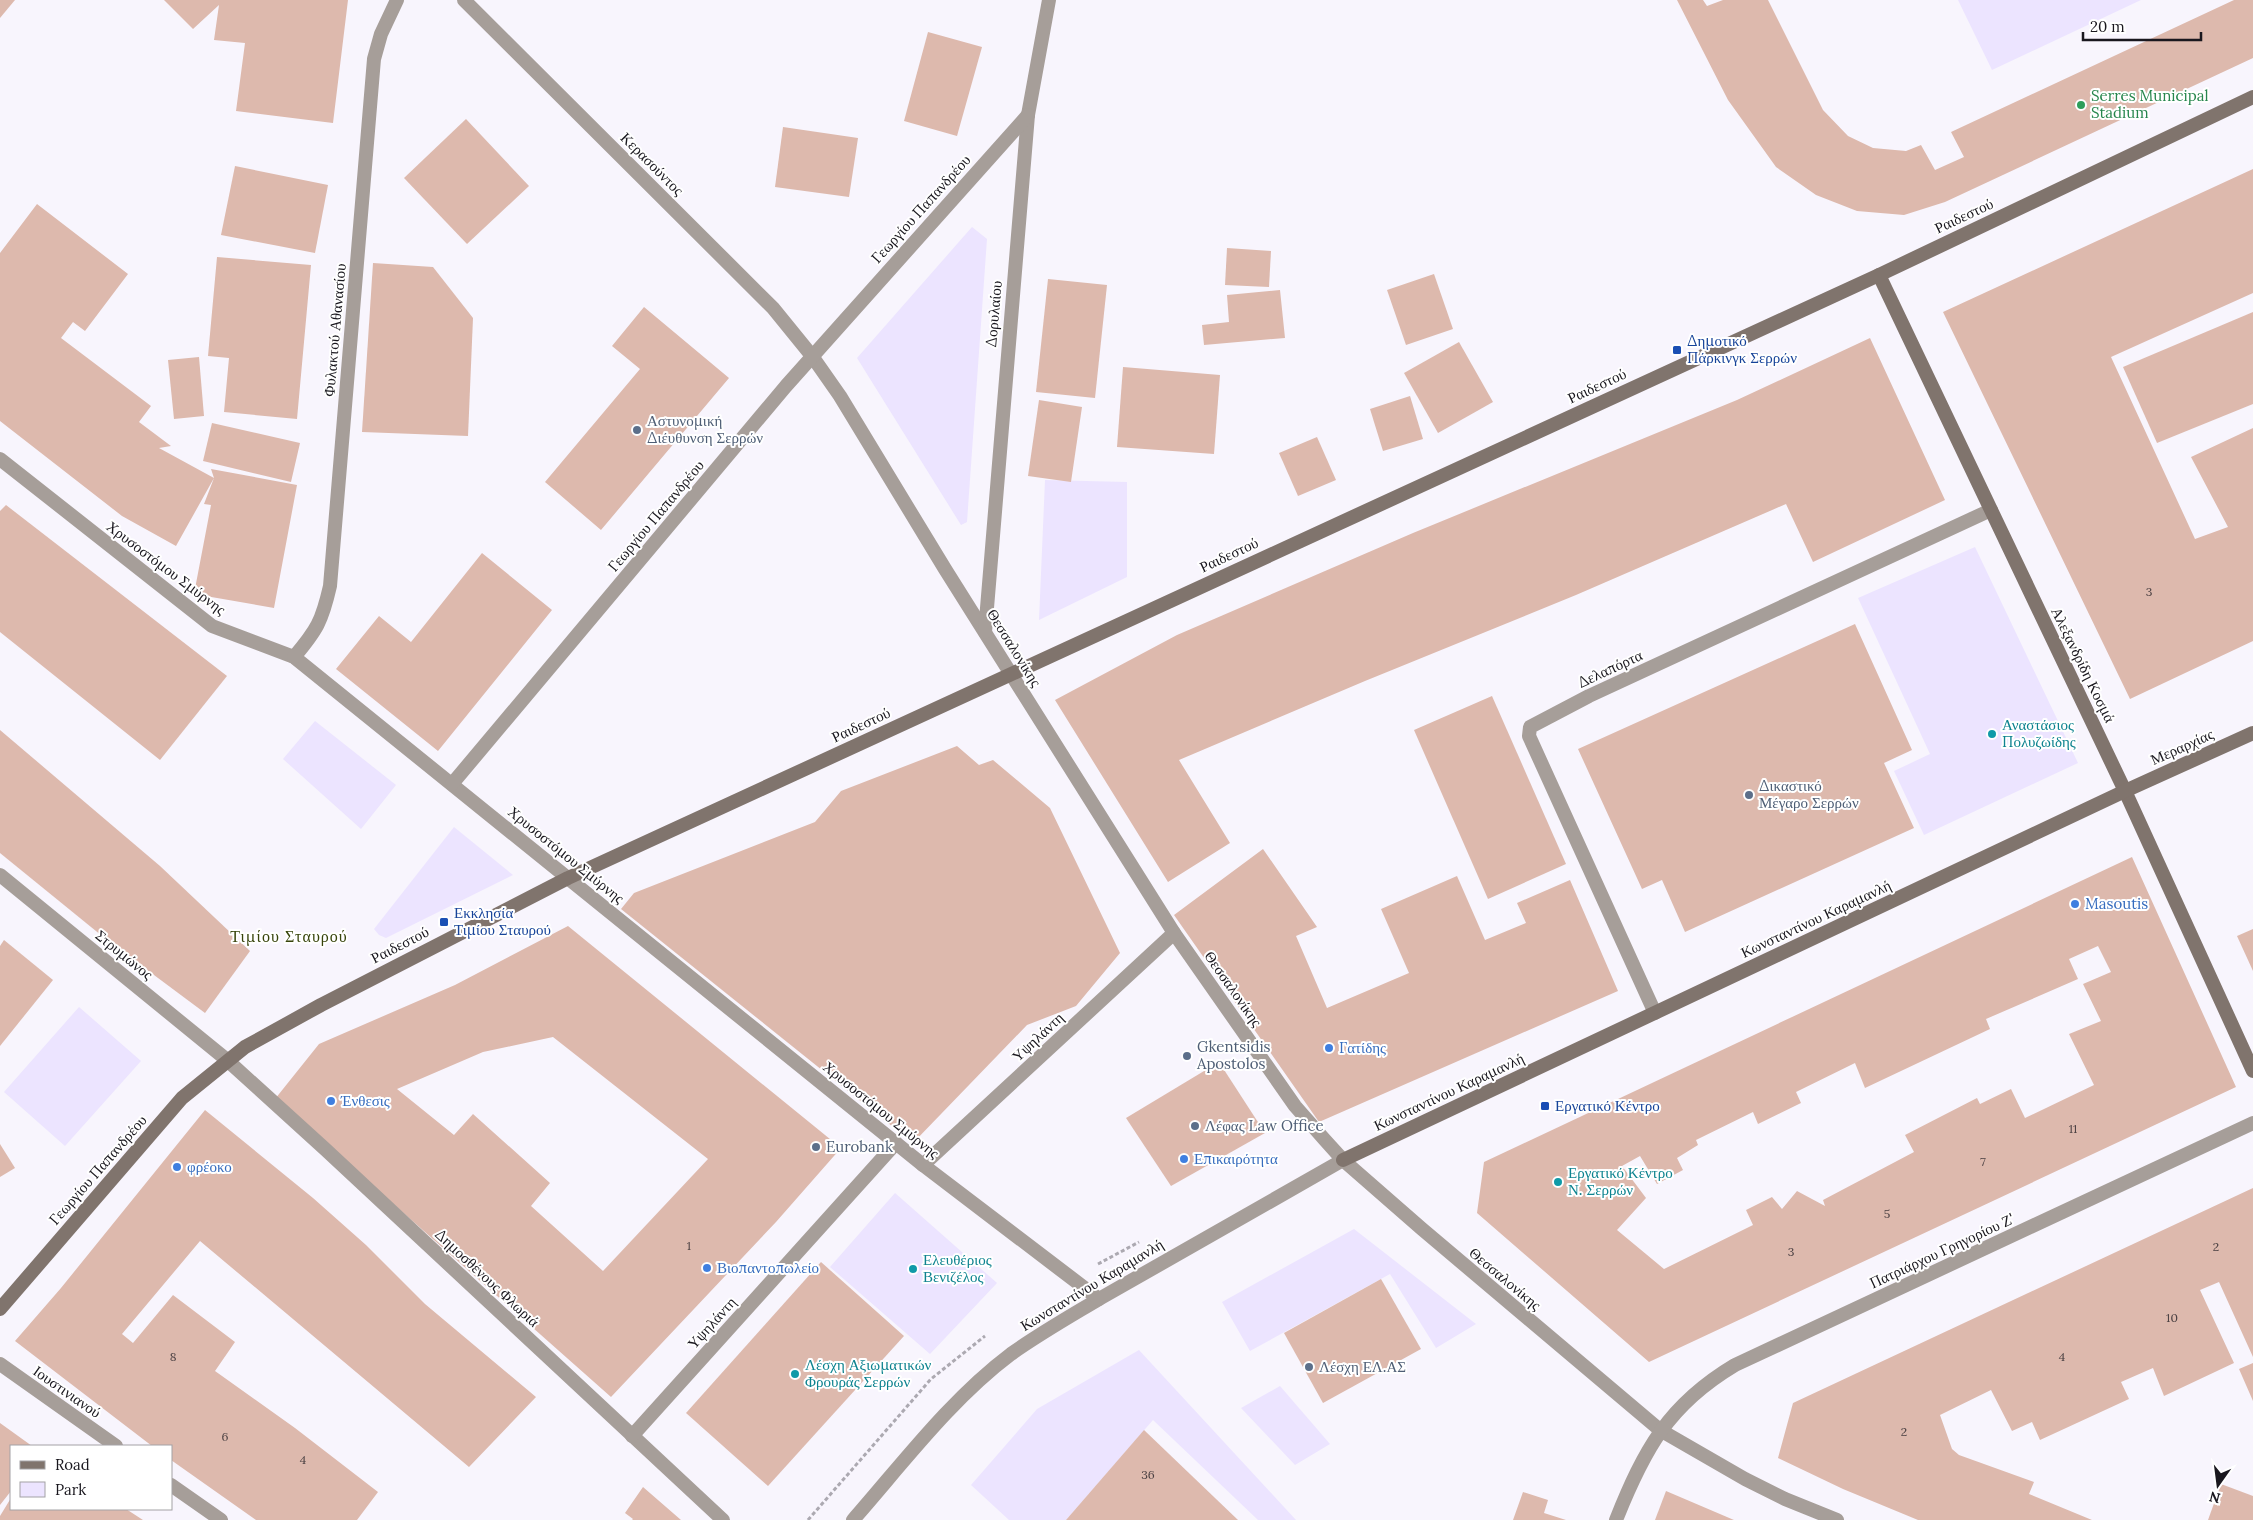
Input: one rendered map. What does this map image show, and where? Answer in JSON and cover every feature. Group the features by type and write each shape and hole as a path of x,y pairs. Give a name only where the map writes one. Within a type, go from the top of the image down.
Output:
{"main road":[{"name":"Ραιδεστού","path":"227,1060 263,1036 321,1005 568,878 1878,275 2253,97"},
{"name":"Αλεξανδρίδη Κοσμά","path":"1878,275 2125,791 2253,1071"},
{"name":"Μεραρχίας","path":"2125,791 2253,733"},
{"name":"Κωνσταντίνου Καραμανλή","path":"1343,1160 2125,791"},
{"name":"Γεωργίου Παπανδρέου","path":"0,1308 172,1109 227,1060"}],"street":[{"name":"Φυλακτού Αθανασίου","path":"294,657 314,632 322,617 330,586 374,59 381,34 398,0"},
{"name":"Κερασούντος","path":"464,0 763,297 812,356"},
{"name":"Δορυλαίου","path":"984,632 1028,115 1049,0"},
{"name":"Γεωργίου Παπανδρέου","path":"452,784 812,356 1028,115"},
{"name":"Θεσσαλονίκης","path":"812,356 840,396 984,632 1174,933 1295,1106 1343,1160 1660,1430 1745,1479 1785,1499 1837,1520"},
{"name":"Χρυσοστόμου Σμύρνης","path":"0,459 212,626 294,657 923,1165 1098,1299"},
{"name":"Δελαπόρτα","path":"1655,1013 1529,736 1530,727 1598,692 1990,510"},
{"name":"Στρυμώνος","path":"0,875 227,1060"},
{"name":"Υψηλάντη","path":"923,1165 1174,933"},
{"name":"Δημοσθένους Φλωριά","path":"227,1060 723,1520"},
{"name":"Πατριάρχου Γρηγορίου Ζ'","path":"1616,1520 1636,1472 1660,1430 1694,1393 1714,1378 1735,1365 2253,1123"},
{"name":"Υψηλάντη","path":"632,1436 896,1143"},
{"name":"Κωνσταντίνου Καραμανλή","path":"853,1520 926,1437 986,1376 1011,1354 1098,1299 1343,1160"},
{"name":"Ιουστινιανού","path":"0,1364 115,1445"},
{"path":"172,1486 221,1520"}],"green space":[{"path":"1958,0 2141,0 1992,70"},
{"path":"972,227 987,239 967,522 961,525 857,358"},
{"path":"1045,480 1127,482 1127,577 1039,620"},
{"path":"1975,547 2078,763 1924,835 1894,771 1930,754 1858,598"},
{"path":"315,721 396,785 361,829 283,759"},
{"path":"454,827 513,875 386,938 379,935 374,929"},
{"path":"79,1007 141,1061 65,1146 4,1092"},
{"path":"895,1193 997,1283 930,1354 830,1267"},
{"path":"1354,1229 1476,1324 1436,1348 1390,1274 1250,1351 1222,1302"},
{"path":"1139,1350 1296,1520 1258,1520 1153,1420 1066,1520 1009,1520 971,1485 1037,1409"},
{"path":"1280,1386 1330,1444 1295,1465 1241,1408"}],"building":[{"path":"0,0 15,0 0,18"},
{"path":"164,0 348,0 333,123 236,111 245,43 214,40 219,5 193,29"},
{"name":"Serres Municipal Stadium","path":"1677,0 1703,0 1707,6 1723,0 1768,0 1823,110 1848,136 1873,148 1906,151 1921,145 1935,170 1964,157 1951,132 2234,0 2253,0 2253,58 1945,202 1904,215 1857,211 1816,195 1776,167 1728,100"},
{"path":"928,32 982,47 957,136 904,121"},
{"path":"466,119 529,186 467,244 404,178"},
{"path":"783,127 858,138 849,197 775,187"},
{"path":"235,166 328,185 315,253 221,235"},
{"path":"2253,169 2253,293 2111,357 2195,539 2228,527 2191,457 2253,428 2253,641 2130,699 1943,312"},
{"path":"37,204 128,274 85,331 73,322 61,338 151,406 139,422 171,446 159,448 214,478 176,546 122,516 0,421 0,253"},
{"path":"1227,248 1271,251 1269,287 1225,285"},
{"path":"217,257 311,265 297,419 224,412 229,358 208,356"},
{"path":"373,263 433,267 473,318 468,436 362,432"},
{"path":"1434,274 1453,329 1406,345 1387,290"},
{"path":"1048,279 1107,285 1095,398 1036,392"},
{"path":"1280,290 1285,338 1204,345 1202,325 1229,322 1227,295"},
{"name":"Αστυνομική Διέυθυνση Σερρών","path":"644,307 729,378 601,530 545,482 640,369 612,346"},
{"path":"2253,312 2253,404 2157,443 2123,367"},
{"path":"1870,338 1945,500 1813,562 1786,504 1576,595 1365,681 1179,760 1230,843 1168,882 1055,700 1177,635 1413,533 1737,400"},
{"path":"1459,342 1493,402 1438,433 1404,373"},
{"path":"199,357 204,416 174,419 168,360"},
{"path":"1123,367 1220,375 1214,454 1117,447"},
{"path":"1410,396 1423,439 1383,451 1370,409"},
{"path":"1039,400 1082,407 1071,482 1028,476"},
{"path":"212,423 300,443 291,482 203,461"},
{"path":"1317,437 1336,480 1298,496 1279,453"},
{"path":"211,469 297,485 274,608 194,594 211,505 204,504 214,478"},
{"path":"6,505 227,676 160,760 0,632 0,511"},
{"path":"482,553 552,610 438,751 336,669 379,616 411,642"},
{"name":"Δικαστικό Μέγαρο Σερρών","path":"1855,624 1912,750 1884,763 1914,828 1685,932 1662,880 1642,889 1578,749"},
{"path":"1492,696 1566,864 1488,899 1414,730"},
{"path":"0,730 160,866 250,951 205,1013 107,940 0,853"},
{"path":"957,746 979,765 993,760 1050,808 1120,953 1076,1006 1027,1025 913,1143 621,909 634,893 815,822 841,791"},
{"path":"1263,849 1317,927 1296,936 1327,1008 1409,973 1381,909 1457,876 1485,940 1526,923 1517,903 1570,880 1618,991 1319,1122 1174,915"},
{"path":"2132,857 2236,1087 1649,1362 1477,1213 1484,1162","holes":["2098,946 2111,972 2083,984 2101,1021 2069,1034 2094,1085 2025,1118 2011,1089 1980,1104 1977,1098 1905,1135 1914,1152 1823,1200 1825,1206 1797,1191 1782,1209 1772,1197 1746,1210 1753,1225 1664,1269 1617,1230 1646,1198 1622,1166 1640,1156 1657,1184 1683,1170 1677,1158 1698,1145 1696,1140 1753,1112 1758,1124 1801,1103 1796,1092 1855,1063 1865,1088 1990,1029 1986,1019 2078,979 2069,959"]},
{"path":"568,926 841,1148 776,1222 611,1397 275,1099 319,1044 455,985","holes":["553,1037 708,1159 603,1271 531,1206 550,1183 473,1114 454,1135 397,1089 483,1052"]},
{"path":"2253,929 2253,971 2237,936"},
{"path":"4,940 53,980 0,1046 0,946"},
{"name":"Λέφας Law Office","path":"1219,1062 1265,1133 1171,1186 1126,1118"},
{"path":"205,1110 313,1198 366,1245 425,1304 536,1397 469,1467 200,1241 122,1334 133,1343 173,1295 235,1342 215,1371 295,1428 378,1492 357,1520 256,1520 172,1461 172,1445 151,1445 15,1341 61,1288"},
{"path":"0,1144 15,1168 0,1177"},
{"path":"2253,1188 2253,1357 2219,1282 2200,1290 2234,1363 2164,1396 2153,1368 2121,1382 2129,1399 2040,1440 2032,1422 2012,1431 1991,1390 1940,1415 1952,1449 1959,1455 2034,1482 2029,1494 2092,1520 1918,1520 1843,1489 1778,1458 1793,1403"},
{"name":"Λέσχη Αξιωματικών Φρουράς Σερρών","path":"821,1262 904,1336 768,1486 686,1413"},
{"path":"1381,1279 1421,1349 1323,1403 1284,1333"},
{"path":"2253,1363 2253,1401 2239,1369"},
{"path":"0,1423 31,1445 10,1445 10,1492 0,1505"},
{"path":"1144,1430 1238,1520 1066,1520"},
{"path":"2221,1484 2253,1496 2253,1520 2208,1520"},
{"path":"643,1487 681,1520 632,1520 625,1513"},
{"path":"1666,1491 1734,1520 1655,1520"},
{"path":"1523,1492 1548,1500 1544,1513 1566,1520 1513,1520"},
{"path":"10,1500 10,1510 128,1510 143,1520 0,1520 0,1516"}],"place":[{"name":"Serres Municipal Stadium","path":"2081,105"},
{"name":"Δημοτικό Πάρκινγκ Σερρών","path":"1677,350"},
{"name":"Αστυνομική Διέυθυνση Σερρών","path":"637,430"},
{"name":"Αναστάσιος Πολυζωίδης","path":"1992,734"},
{"name":"Δικαστικό Μέγαρο Σερρών","path":"1749,795"},
{"name":"Masoutis","path":"2075,904"},
{"name":"Εκκλησία Τιμίου Σταυρού","path":"444,922"},
{"name":"Γατίδης","path":"1329,1048"},
{"name":"Gkentsidis Apostolos","path":"1187,1056"},
{"name":"Ένθεσις","path":"331,1101"},
{"name":"Εργατικό Κέντρο","path":"1545,1106"},
{"name":"Λέφας Law Office","path":"1195,1126"},
{"name":"Eurobank","path":"816,1147"},
{"name":"Επικαιρότητα","path":"1184,1159"},
{"name":"φρέοκο","path":"177,1167"},
{"name":"Εργατικό Κέντρο Ν. Σερρών","path":"1558,1182"},
{"name":"Βιοπαντοπωλείο","path":"707,1268"},
{"name":"Ελευθέριος Βενιζέλος","path":"913,1269"},
{"name":"Λέσχη ΕΛ.ΑΣ","path":"1309,1367"},
{"name":"Λέσχη Αξιωματικών Φρουράς Σερρών","path":"795,1374"}],"district":[{"name":"Τιμίου Σταυρού","path":"289,936"}]}
